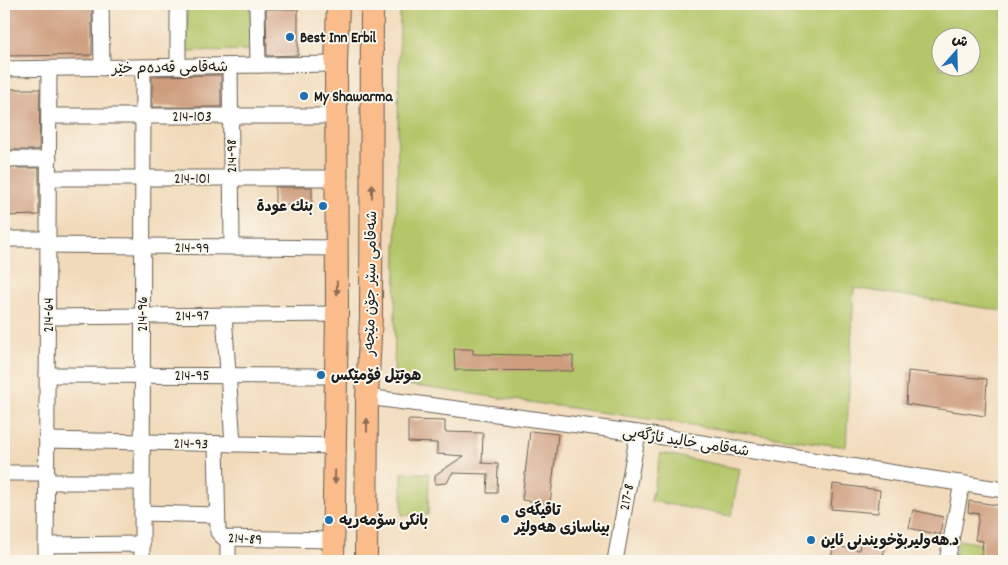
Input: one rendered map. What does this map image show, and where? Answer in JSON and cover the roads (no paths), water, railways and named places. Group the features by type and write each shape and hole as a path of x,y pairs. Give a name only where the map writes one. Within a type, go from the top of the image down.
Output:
{"highway":[{"path":"333,550 336,446 336,64 338,4"},
{"name":"شەقامی سێر جۆن مێجەر","path":"366,561 367,397 371,307 372,4"}],"street":[{"path":"101,4 102,68"},
{"path":"178,4 178,66"},
{"path":"257,4 258,65"},
{"name":"شەقامی قەدەم خێر","path":"4,69 336,64"},
{"name":"214-98","path":"230,66 232,247"},
{"name":"214-96","path":"142,561 143,67"},
{"name":"214-64","path":"46,561 49,68"},
{"name":"214-103","path":"49,116 336,116"},
{"path":"4,159 49,159"},
{"name":"214-101","path":"49,178 336,178"},
{"name":"214-99","path":"4,239 142,246 336,248"},
{"name":"214-97","path":"48,317 337,314"},
{"path":"224,315 233,444"},
{"name":"214-95","path":"47,375 336,376"},
{"name":"شەقامی خالید ئاژگەیی","path":"367,397 638,433 1004,490"},
{"name":"217-8","path":"615,561 638,433"},
{"name":"214-93","path":"47,440 336,446"},
{"name":"214-89","path":"216,444 218,532 224,538 333,550"},
{"path":"4,473 142,482"},
{"path":"947,561 962,483"},
{"path":"142,513 217,515"},
{"path":"228,538 228,561"},
{"path":"46,544 142,544"}],"place":[{"name":"Best Inn Erbil","path":"290,37"},
{"name":"My Shawarma","path":"304,96"},
{"name":"بنك عودة","path":"323,206"},
{"name":"هوتێل فۆمێکس","path":"321,375"},
{"name":"تاقیگەی بیناسازی هەولێر","path":"505,519"},
{"name":"بانکی سۆمەریە","path":"329,520"},
{"name":"د.هه‌ولیربۆخویندنی ئاین","path":"811,540"}]}
